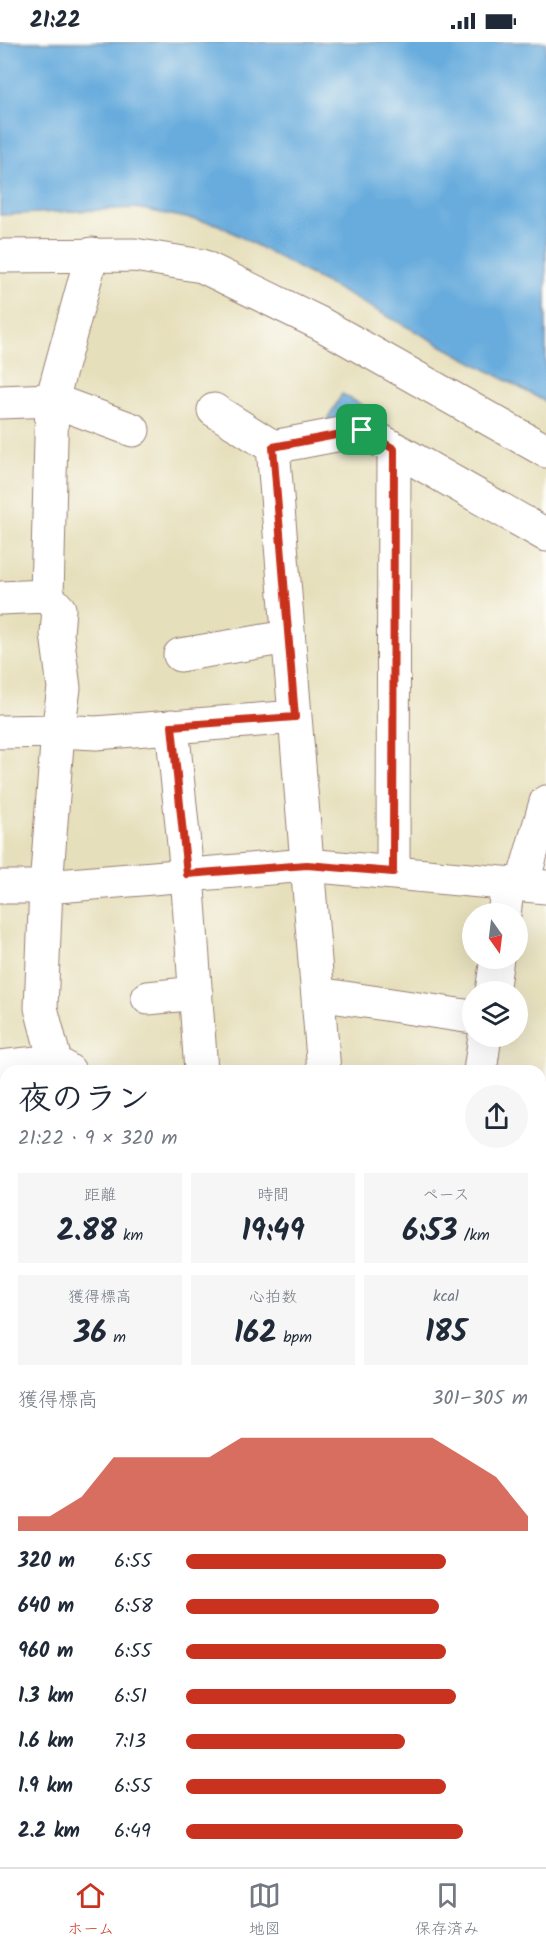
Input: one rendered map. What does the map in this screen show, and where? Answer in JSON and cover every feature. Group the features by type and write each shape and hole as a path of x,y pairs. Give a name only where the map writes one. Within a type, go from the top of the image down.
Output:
{"street":[{"path":"62,1065 41,1008 46,887 58,731 64,688 57,634 59,609 46,596 52,400 92,254"},
{"path":"0,256 134,255 202,266 319,323 546,451"},
{"path":"0,402 52,400 133,430"},
{"path":"214,410 273,447 362,430 546,535"},
{"path":"273,447 324,1065"},
{"path":"393,872 394,449"},
{"path":"0,598 46,596"},
{"path":"180,655 288,638"},
{"path":"0,732 96,733 295,717"},
{"path":"172,726 187,874 201,1065"},
{"path":"0,887 46,887 307,865 393,872 520,892 546,802"},
{"path":"148,998 196,993"},
{"path":"318,994 462,1016"},
{"path":"481,1065 483,1047"}],"water":[{"path":"0,42 546,42 546,402 217,224 136,208 0,215"},
{"path":"342,394 380,415 372,426 322,429"}],"route":[{"path":"362,430 394,449 393,872 307,865 187,874 172,726 295,717 273,447 362,430"}]}
